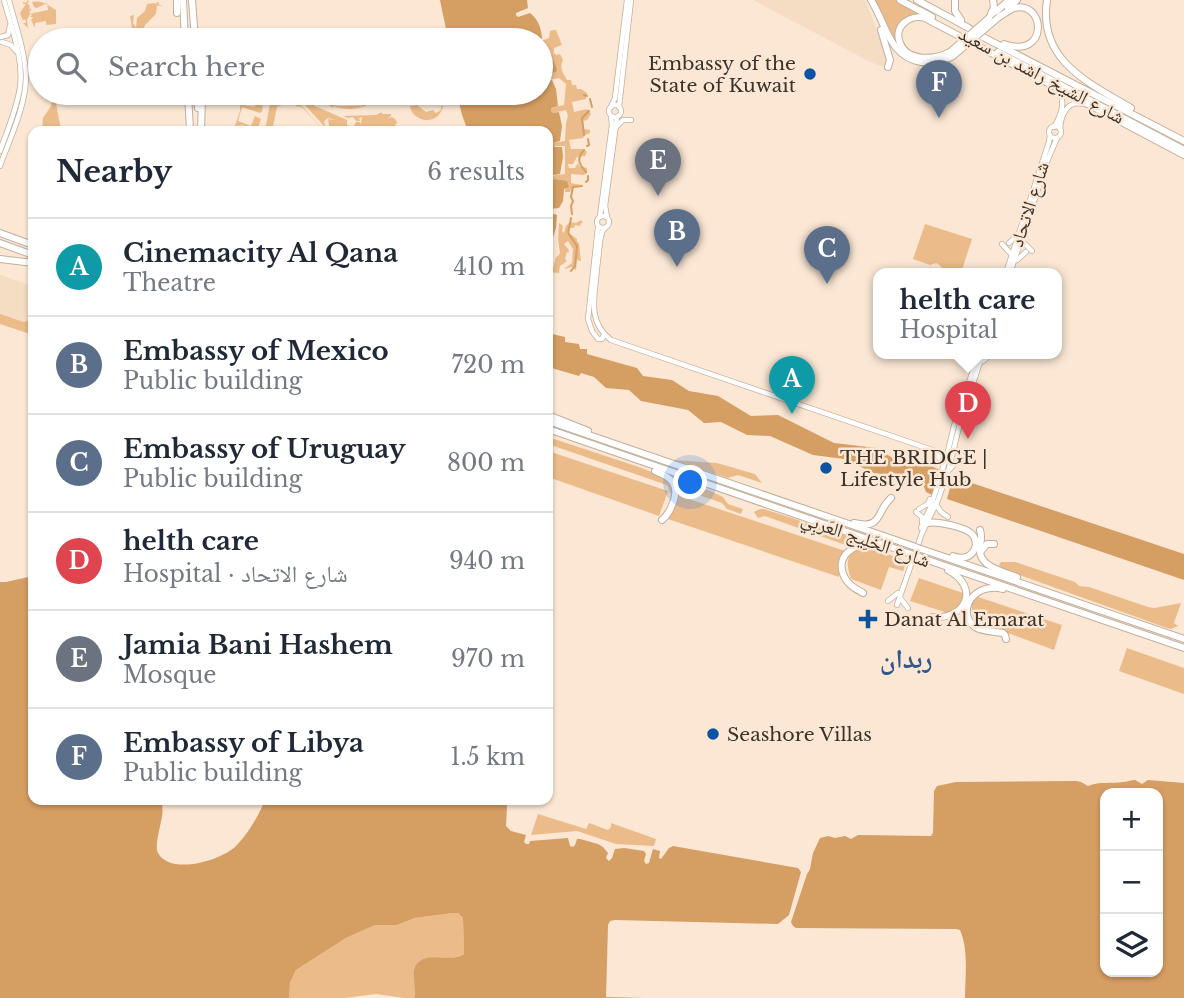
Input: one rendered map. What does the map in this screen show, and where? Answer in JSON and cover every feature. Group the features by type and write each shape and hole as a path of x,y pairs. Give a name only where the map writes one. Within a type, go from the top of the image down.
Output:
{"highway":[{"path":"177,0 177,13"},
{"path":"183,0 184,28"},
{"path":"192,0 195,28"},
{"path":"869,0 879,14 888,38 900,52 908,58 924,62 939,61 951,54 1017,0"},
{"path":"869,0 890,59 888,67"},
{"name":"شارع الشيخ راشد بن سعيد","path":"900,0 1184,153"},
{"name":"شارع الشيخ راشد بن سعيد","path":"917,0 1184,139"},
{"path":"955,0 956,15 967,27"},
{"path":"989,18 993,10 993,0"},
{"path":"1009,0 989,18 951,54 932,58 917,57 905,51 899,41 902,24 910,18 925,18 1045,82 1096,109 1184,153"},
{"path":"1047,0 1049,35 1058,54 1072,71 1184,139"},
{"path":"984,37 1020,47 1029,44 1036,37 1038,22 1029,10 1014,8 999,17"},
{"path":"188,105 190,126"},
{"path":"198,105 200,126"},
{"path":"201,126 202,105"},
{"path":"3,234 28,242"},
{"path":"0,243 28,253"},
{"path":"0,259 28,262"},
{"path":"553,417 608,442"},
{"name":"شارع الخَلِيج العَربِي","path":"553,423 834,520 1016,590 1184,648"},
{"name":"شارع الخَلِيج العَربِي","path":"553,431 886,545 909,549"},
{"path":"622,455 673,481 676,493 669,513 662,520"},
{"path":"880,498 883,509"},
{"path":"834,520 869,524 879,519 891,498"},
{"path":"925,524 940,522 968,531 976,541 974,551 965,558 944,554 936,559 958,576 966,594 963,605 956,613 945,617 932,617"},
{"path":"980,530 980,552 985,562 1070,600"},
{"path":"863,593 850,586 845,578 842,570 843,559 851,548 860,544 886,545"},
{"path":"980,552 984,545 994,544"},
{"name":"شارع الخَلِيج العَربِي","path":"936,559 1070,600 1184,639"},
{"path":"1006,639 1003,633 974,626 968,616 968,607 974,595 985,588 1016,590"}],"main road":[{"path":"6,0 9,33 1,40 12,46 18,55"},
{"path":"0,151 19,94 21,77 17,41 6,0"},
{"path":"629,0 615,98 609,110 614,116 615,128 605,206 608,223 601,235 593,303 595,320 604,335 663,362 947,455"},
{"path":"604,335 601,339 596,337 588,319 597,221 600,216 612,125 614,116 621,112 619,107 629,0"},
{"path":"0,166 26,82 25,64 10,22"},
{"path":"1045,82 1060,92 1063,100 1058,119 1050,130 1050,135 1054,138 1061,134 1065,110 1071,104 1079,102 1096,109"},
{"path":"611,107 619,107"},
{"path":"615,128 620,122 632,120"},
{"path":"1054,127 1060,129"},
{"name":"شارع الاتحاد","path":"1010,268 1012,255 1050,135"},
{"name":"شارع الاتحاد","path":"1012,268 1057,138"},
{"path":"600,216 607,217"},
{"path":"598,227 605,228"},
{"path":"1009,243 1020,231"},
{"path":"1021,240 1032,251"},
{"path":"1002,244 1012,255"},
{"path":"1014,263 1026,252"},
{"path":"948,517 940,511 936,500 954,426 976,359"},
{"path":"896,604 946,476 960,423 976,379 978,359"},
{"path":"978,367 984,359"},
{"path":"938,453 950,442"},
{"path":"954,448 967,461"},
{"path":"938,453 943,468"},
{"path":"946,476 957,461"},
{"path":"925,524 918,510 928,504 931,497 936,500"},
{"path":"925,524 935,518"},
{"path":"888,601 899,596"},
{"path":"899,596 908,608"}],"shaded area":[{"path":"28,0 29,10 31,8 29,13 48,10 47,5 56,10 56,24 46,25 46,21 35,23 35,28 30,14 27,20 28,28 20,13 26,4 23,2"},
{"path":"440,0 527,0 528,8 516,15 518,17 530,13 540,28 446,28"},
{"path":"753,0 865,0 886,52 888,65 884,67 870,62"},
{"path":"874,0 896,0 925,15 911,16 900,23 901,49 889,35"},
{"path":"32,2 39,2 45,4 37,8"},
{"path":"157,2 163,5 159,6 157,5 156,14 144,28 136,28 137,18 145,11 147,4"},
{"path":"134,15 133,23 136,28 132,28 130,16"},
{"path":"553,30 556,30 562,45 554,48 553,54"},
{"path":"555,53 560,54 563,60 561,66 567,80 571,80 572,85 587,93 586,99 572,102 574,112 587,109 591,114 583,121 584,129 590,130 590,133 583,138 569,140 571,149 583,149 587,152 585,156 577,157 573,164 568,164 569,168 575,168 578,163 579,166 587,168 584,175 571,174 571,183 582,185 574,186 570,192 565,192 569,186 553,179 556,175 565,174 565,146 553,146 553,143 565,141 568,116 566,110 553,113 551,111 551,108 564,105 566,84 559,78 553,79 553,73 556,72 553,62"},
{"path":"553,82 558,106 551,108 551,111 559,112 562,126 560,141 553,143 553,126 466,126 460,105 553,105"},
{"path":"56,105 60,126 42,126 43,118 51,106"},
{"path":"240,105 263,105 262,112 242,107 238,121 251,126 235,126"},
{"path":"270,105 282,105 277,107 273,126 266,126"},
{"path":"305,105 313,105 347,120 347,125 350,126 329,126 328,119 336,120 328,118 324,121 324,126"},
{"path":"328,105 337,106 367,105 350,109"},
{"path":"417,105 426,112 433,110 436,113 443,106 440,114 428,120 415,116 410,106"},
{"path":"382,112 391,114 387,119 392,117 396,120 395,125 354,126 356,122 361,125 362,117 359,118 360,121 356,121 353,117 343,116 376,115"},
{"path":"255,116 261,119 259,126 251,126"},
{"path":"553,143 555,147 562,147 560,174 553,175"},
{"path":"553,179 567,181 569,187 564,189 559,208 553,209"},
{"path":"553,214 557,215 553,237"},
{"path":"581,220 583,223 569,228 568,232 579,243 581,261 577,260 576,270 572,267 564,269 572,263 573,249 568,241 564,244 569,250 565,259 567,261 560,266 559,273 553,272 556,257 560,253 559,223 563,226 564,233 570,222"},
{"path":"925,224 972,239 963,268 943,268 936,263 930,265 913,259"},
{"path":"0,275 28,284 28,320 24,322 0,314"},
{"path":"0,314 24,322 28,320 28,333 0,324"},
{"path":"553,334 565,337 565,342 579,344 580,349 587,349 587,354 637,368 643,376 672,380 689,391 718,396 751,416 778,415 834,443 877,448 894,459 922,462 940,470 937,481 951,486 954,477 1184,554 1184,580 947,499 950,488 937,483 932,495 906,477 874,473 844,459 813,455 770,436 747,435 721,422 704,423 688,410 641,401 629,390 606,388 594,377 581,373 579,376 553,368"},
{"path":"553,439 666,478 672,484 673,494 664,484 553,446"},
{"path":"553,453 668,491 659,516 553,479"},
{"path":"673,460 717,463 755,474 762,483 738,475 728,478"},
{"path":"667,475 723,497 728,504 743,509 741,514 727,509 722,503 676,487"},
{"path":"677,495 845,551 839,577 668,519"},
{"path":"760,509 862,541 851,547 765,516 758,518 754,512"},
{"path":"867,547 907,561 903,571 889,567 881,590 851,579 849,557 860,548"},
{"path":"1001,562 1015,562 1075,582 1079,586 1148,607 1181,603 1174,623 1178,626 1167,628 1003,569 999,565"},
{"path":"28,577 28,805 162,805 158,853 174,864 185,865 220,856 236,846 249,830 262,805 506,805 506,826 511,831 526,835 526,844 530,841 568,838 570,846 573,847 577,839 580,839 603,847 608,853 606,858 609,861 615,849 644,851 646,864 649,863 653,849 660,851 661,859 673,846 798,868 801,872 789,915 778,924 610,921 606,997 646,998 414,998 416,964 425,958 453,958 464,954 463,918 458,913 453,913 415,918 397,925 375,925 346,938 296,970 290,982 289,998 0,998 0,582"},
{"path":"919,578 963,593 963,601 948,613 910,601"},
{"path":"975,596 1062,625 1054,650 975,621 972,602"},
{"path":"1127,648 1184,668 1184,694 1119,671"},
{"path":"1135,780 1142,784 1148,780 1184,783 1184,998 965,998 966,955 960,930 796,928 791,922 820,838 845,836 851,839 858,835 931,836 934,791 937,786 956,782 1076,781 1088,786"},
{"path":"538,814 586,829 589,823 608,830 611,823 656,839 654,846 616,844 577,831 531,835"},
{"path":"458,913 463,918 464,954 428,959 415,967 414,998 376,994 345,998 289,998 290,981 296,970 346,938 375,925 397,925 415,918"}],"waterway":[{"path":"590,99 592,107"},
{"path":"584,135 582,118 589,111"},
{"path":"587,146 588,139"},
{"path":"584,150 579,161 586,172"},
{"path":"586,182 588,176"},
{"path":"572,214 573,187 582,186"},
{"path":"571,218 568,233 577,246 575,266 571,271"}],"place":[{"name":"Embassy of the State of Kuwait","path":"810,74"},
{"name":"Embassy of Libya","path":"939,118"},
{"name":"Jamia Bani Hashem","path":"658,196"},
{"name":"Embassy of Mexico","path":"677,267"},
{"name":"Embassy of Uruguay","path":"827,284"},
{"name":"Cinemacity Al Qana","path":"792,414"},
{"name":"helth care","path":"968,439"},
{"name":"THE BRIDGE | Lifestyle Hub","path":"826,468"},
{"name":"Danat Al Emarat","path":"868,619"},
{"name":"Seashore Villas","path":"713,734"}],"district":[{"name":"ربدان","path":"906,659"}]}
